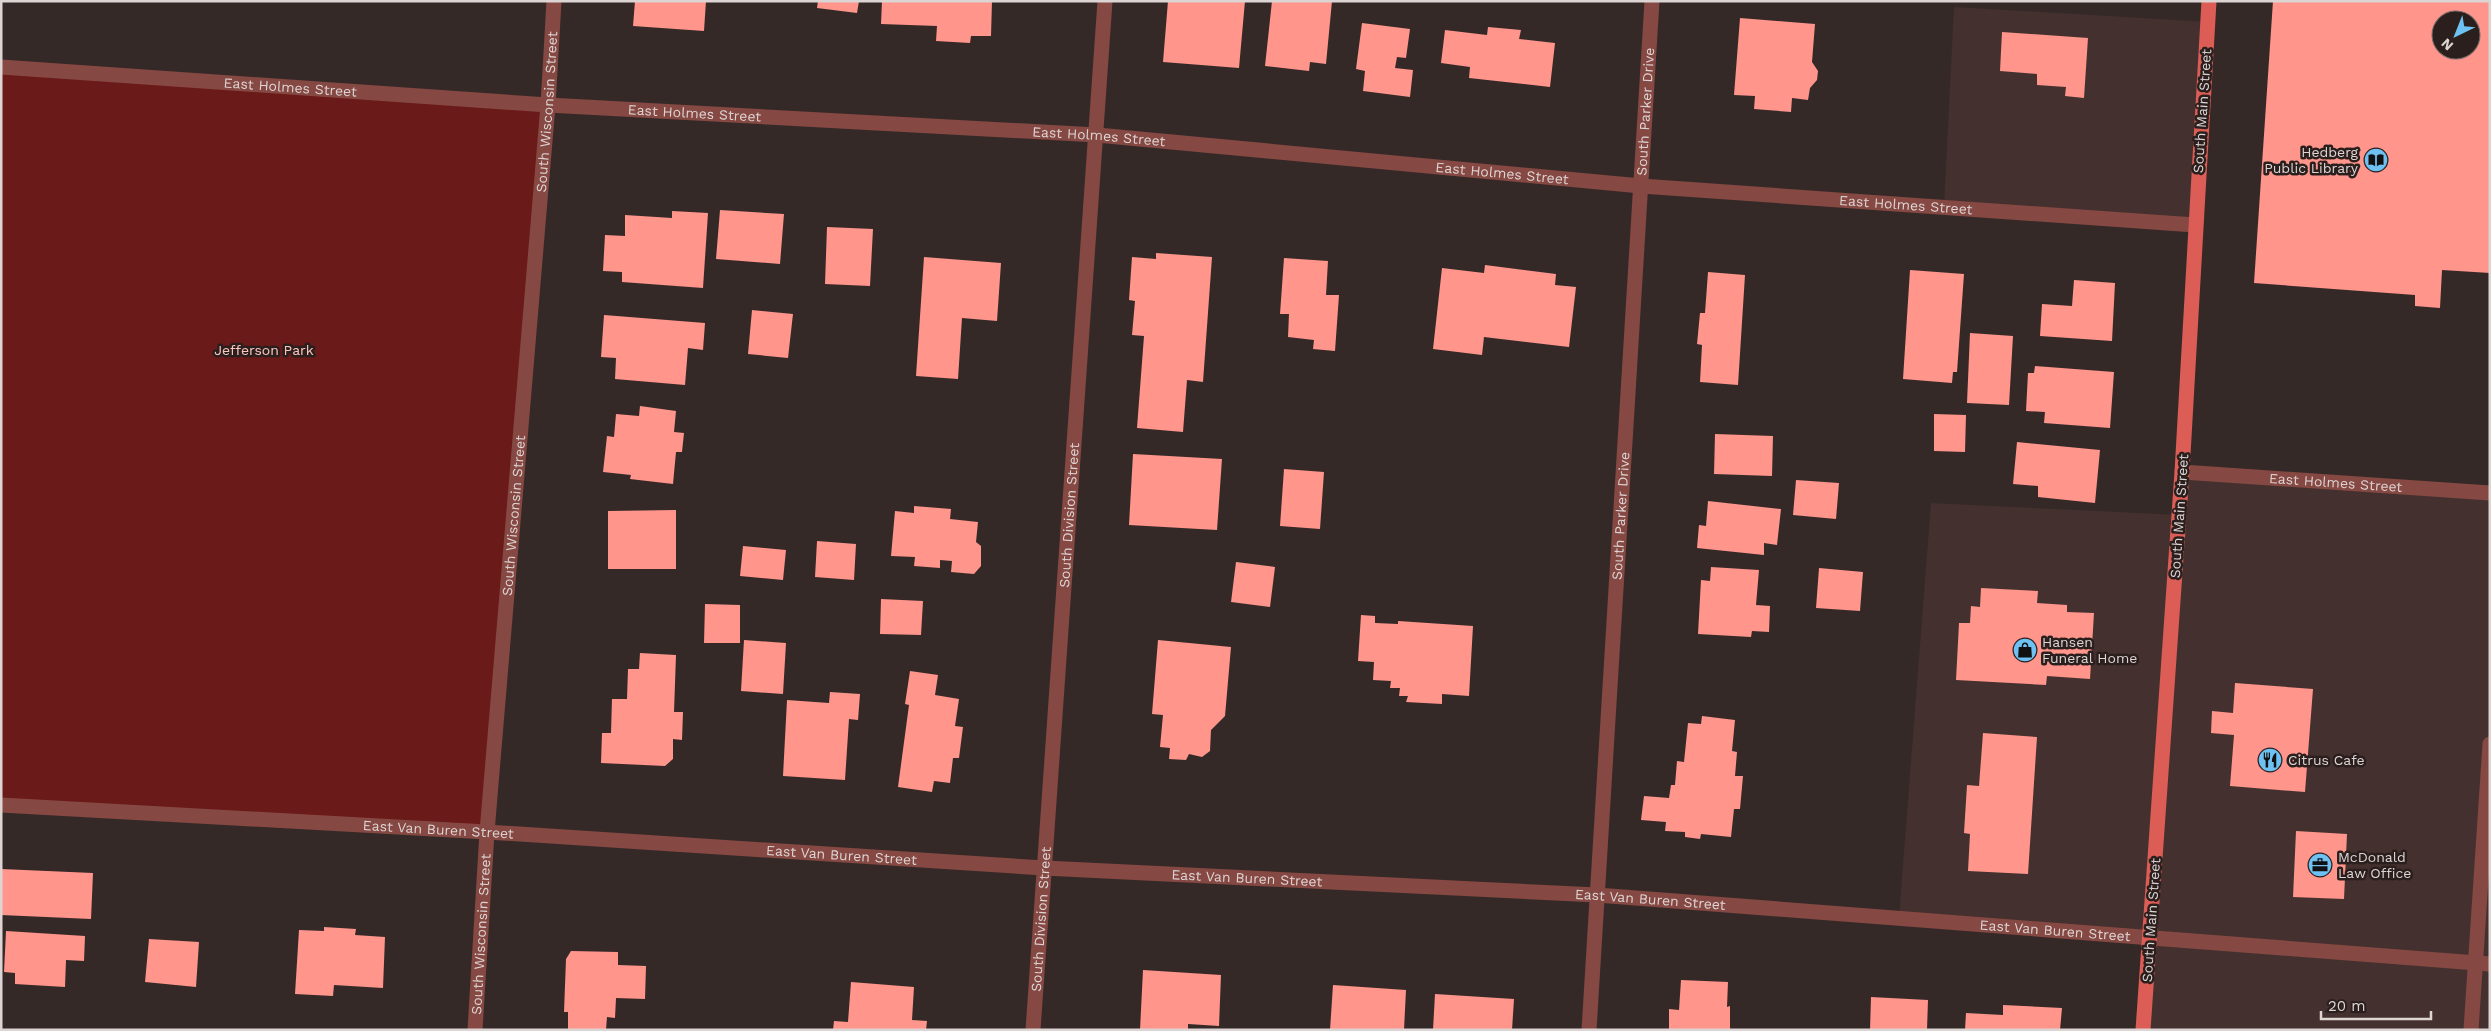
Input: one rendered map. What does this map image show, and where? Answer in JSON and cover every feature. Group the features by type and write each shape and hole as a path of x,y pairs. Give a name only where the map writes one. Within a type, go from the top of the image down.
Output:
{"main road":[{"name":"South Main Street","path":"2144,1030 2182,472 2195,224 2210,1"}],"street":[{"name":"South Wisconsin Street","path":"475,1030 487,832 548,105 554,1"},
{"name":"South Division Street","path":"1033,1030 1105,1"},
{"name":"South Parker Drive","path":"1590,1030 1652,1"},
{"name":"East Holmes Street","path":"1,67 548,105 1097,135 1641,186 2195,224"},
{"name":"East Holmes Street","path":"2182,472 2490,493"},
{"path":"2470,1030 2482,963 2490,744"},
{"name":"East Van Buren Street","path":"1,805 487,832 1044,868 1597,895 2149,939 2482,963"}],"shaded area":[{"path":"1954,7 2208,22 2195,225 1944,207"},
{"path":"2182,472 2490,493 2490,1030 2143,1030 2149,939 1899,918 1931,503 2179,515"}],"green space":[{"name":"Jefferson Park","path":"1,67 548,105 487,832 1,805"}],"building":[{"path":"635,1 706,1 704,31 633,26"},
{"path":"818,1 859,1 857,13 817,8"},
{"path":"882,1 992,1 991,36 971,36 970,43 936,41 937,26 881,24"},
{"path":"1168,1 1245,1 1239,68 1163,62"},
{"path":"1272,1 1332,1 1326,64 1310,62 1309,71 1265,66"},
{"name":"Hedberg Public Library","path":"2273,1 2490,1 2490,273 2442,270 2440,308 2415,306 2415,295 2254,283"},
{"path":"1740,18 1815,24 1812,62 1818,71 1817,80 1810,88 1808,100 1792,98 1791,112 1754,109 1755,96 1734,95"},
{"path":"1362,23 1410,29 1406,58 1397,57 1395,68 1413,70 1410,97 1363,91 1365,71 1356,69"},
{"path":"1488,27 1521,30 1519,39 1555,43 1550,87 1469,78 1470,67 1441,63 1445,30 1487,35"},
{"path":"2002,32 2088,38 2084,98 2065,96 2066,87 2037,85 2037,74 2000,71"},
{"path":"720,210 784,214 780,264 716,259"},
{"path":"672,211 708,213 703,288 622,282 622,272 603,271 605,235 625,236 625,215 672,218"},
{"path":"827,227 873,229 870,286 825,284"},
{"path":"1156,253 1212,257 1203,382 1187,380 1183,432 1137,428 1144,336 1132,335 1135,301 1129,300 1132,257 1156,259"},
{"path":"924,257 1001,263 997,321 962,318 958,379 916,376"},
{"path":"1284,258 1328,261 1326,295 1339,295 1335,351 1313,349 1314,340 1288,337 1289,314 1280,314"},
{"path":"1485,265 1556,274 1555,285 1576,287 1569,347 1484,337 1482,355 1433,349 1442,268 1484,273"},
{"path":"1910,270 1964,274 1957,372 1953,372 1952,383 1903,379"},
{"path":"1708,272 1745,275 1738,385 1700,382 1702,345 1697,344 1700,313 1705,313"},
{"path":"2074,280 2115,283 2112,341 2040,336 2042,304 2072,306"},
{"path":"752,310 793,314 788,358 748,354"},
{"path":"604,315 705,323 703,350 688,348 685,385 615,379 616,358 601,357"},
{"path":"1970,333 2013,336 2009,405 1967,403"},
{"path":"2035,366 2114,372 2110,428 2044,423 2045,412 2026,411 2028,373 2034,373"},
{"path":"640,406 676,411 674,432 684,433 682,452 676,452 673,484 630,479 631,475 603,472 607,436 614,437 616,414 639,416"},
{"path":"1934,414 1966,415 1965,452 1934,451"},
{"path":"1715,434 1773,436 1772,476 1714,474"},
{"path":"2017,442 2100,450 2095,503 2038,497 2038,486 2013,484"},
{"path":"1133,454 1222,459 1217,530 1129,525"},
{"path":"1284,469 1324,472 1320,529 1280,526"},
{"path":"1796,480 1839,483 1836,519 1793,515"},
{"path":"1708,501 1781,509 1777,545 1764,543 1764,555 1697,548 1699,525 1706,526"},
{"path":"914,506 951,509 950,519 978,522 976,542 981,546 981,566 974,574 951,572 952,561 940,560 940,568 914,566 915,557 891,556 895,511 914,513"},
{"path":"676,510 676,569 608,569 608,511"},
{"path":"817,541 856,544 854,580 815,577"},
{"path":"743,546 786,550 783,580 740,576"},
{"path":"1236,562 1275,567 1270,607 1231,602"},
{"path":"1711,567 1759,570 1756,605 1770,606 1769,632 1752,631 1751,637 1698,634 1701,580 1710,581"},
{"path":"1819,568 1863,572 1860,611 1816,608"},
{"name":"Hansen Funeral Home","path":"1981,588 2038,591 2037,603 2067,605 2067,612 2094,613 2090,679 2047,676 2046,685 1956,680 1959,623 1970,623 1971,606 1980,607"},
{"path":"881,599 923,601 921,635 880,634"},
{"path":"705,604 740,605 740,643 704,643"},
{"path":"1361,615 1375,616 1375,623 1398,624 1398,621 1473,626 1469,696 1442,694 1442,704 1406,702 1408,696 1399,696 1400,688 1390,688 1391,681 1373,680 1374,662 1358,661"},
{"path":"744,640 786,643 783,694 741,691"},
{"path":"1158,640 1231,647 1225,716 1211,730 1210,751 1202,757 1189,754 1186,760 1169,759 1170,748 1160,747 1163,715 1152,714"},
{"path":"640,653 676,655 674,712 683,712 682,740 673,739 673,759 665,766 601,763 602,733 611,733 612,699 627,699 628,669 639,669"},
{"path":"910,671 938,675 935,695 959,699 955,726 963,727 959,758 953,758 950,783 934,781 932,792 898,787 909,705 905,704"},
{"name":"Citrus Cafe","path":"2235,683 2313,689 2305,792 2230,786 2234,735 2211,733 2212,711 2233,713"},
{"path":"830,692 860,694 858,720 849,719 845,780 783,776 787,700 829,703"},
{"path":"1702,716 1735,720 1732,751 1737,752 1735,776 1743,776 1740,809 1734,809 1731,837 1701,834 1700,839 1685,837 1685,832 1665,831 1666,822 1641,820 1644,796 1669,798 1671,785 1675,785 1677,761 1684,762 1688,723 1701,724"},
{"path":"1983,733 2037,737 2028,874 1968,871 1970,834 1964,833 1967,785 1979,786"},
{"name":"McDonald Law Office","path":"2296,831 2347,834 2344,899 2293,897"},
{"path":"1,869 93,873 91,919 1,915"},
{"path":"324,927 356,929 355,935 385,937 383,988 334,985 333,996 295,994 299,930 324,931"},
{"path":"6,931 85,936 84,961 66,960 65,987 15,984 15,973 4,972"},
{"path":"149,939 199,942 196,987 145,982"},
{"path":"571,951 618,952 618,965 646,966 645,999 616,998 615,1018 607,1017 606,1030 568,1030 568,1012 564,1012 566,959"},
{"path":"1143,970 1221,975 1219,1026 1188,1024 1188,1030 1140,1030"},
{"path":"1681,980 1728,982 1727,1007 1730,1006 1730,1030 1669,1030 1669,1009 1679,1010"},
{"path":"851,982 914,987 912,1020 927,1021 926,1030 833,1030 834,1021 848,1022"},
{"path":"1333,985 1406,990 1404,1030 1330,1030"},
{"path":"1435,994 1514,999 1512,1030 1433,1030"},
{"path":"1871,997 1928,1000 1927,1030 1870,1030"},
{"path":"2003,1005 2062,1008 2060,1030 1965,1030 1966,1013 2003,1015"}],"place":[{"name":"Hedberg Public Library","path":"2376,160"},
{"name":"Hansen Funeral Home","path":"2025,650"},
{"name":"Citrus Cafe","path":"2270,760"},
{"name":"McDonald Law Office","path":"2320,865"}]}
